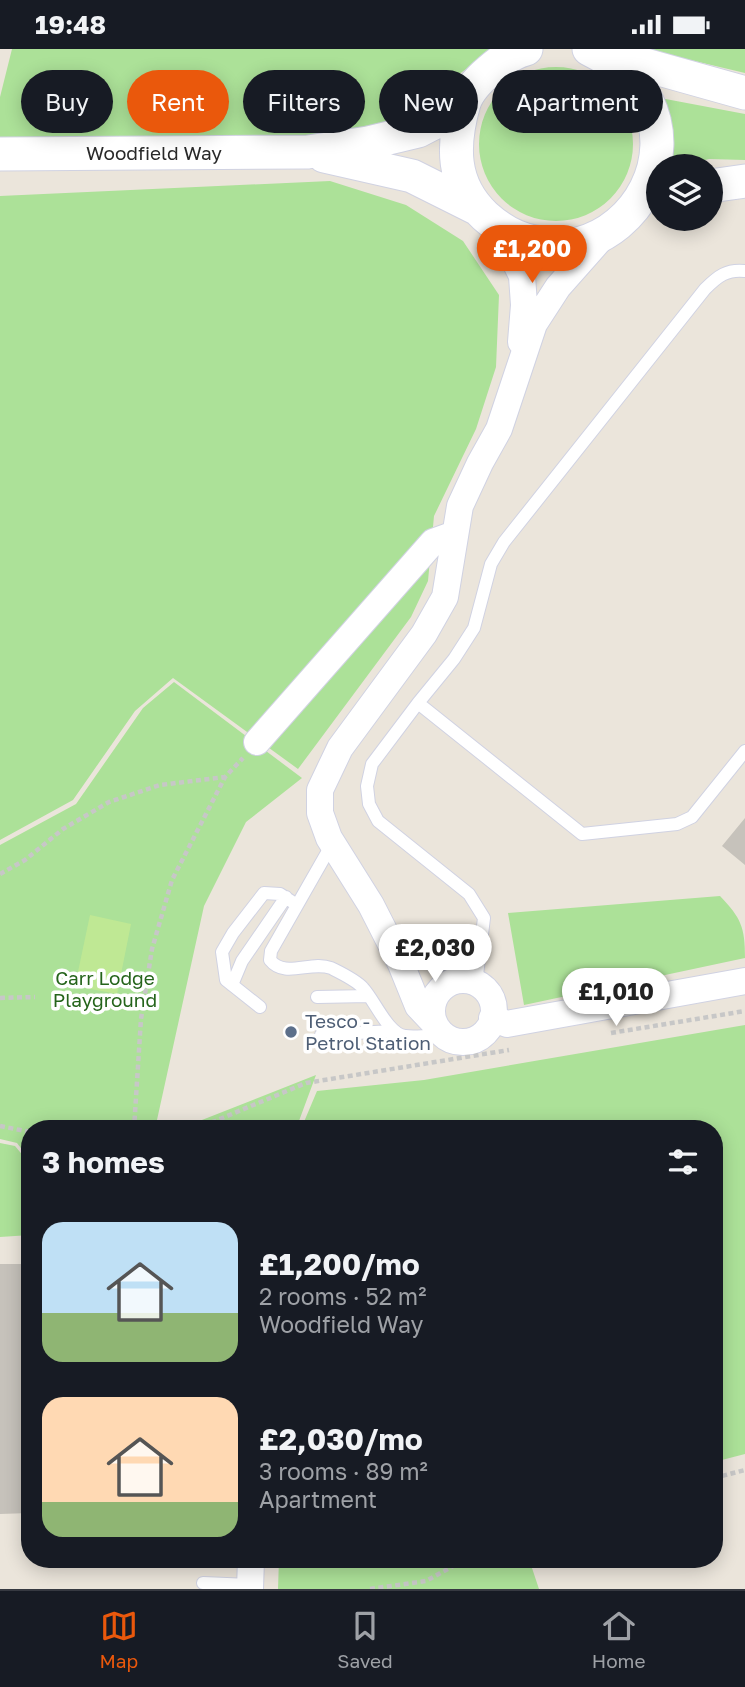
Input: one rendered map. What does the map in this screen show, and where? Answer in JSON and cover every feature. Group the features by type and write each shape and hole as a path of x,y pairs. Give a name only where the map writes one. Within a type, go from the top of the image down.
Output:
{"street":[{"name":"Woodfield Way","path":"478,82 514,52 526,49"},
{"path":"590,49 745,93"},
{"path":"401,964 421,981 465,982 491,998 492,1018 486,1030 469,1041 454,1040 439,1029 418,1006 401,964 371,905 332,844 320,813 320,790 324,776 340,748 424,634 444,597 460,506 499,429 534,324 558,288 643,197 656,163 657,136 648,101 621,67 590,49"},
{"name":"Woodfield Way","path":"0,154 308,152 368,143 410,133"},
{"path":"456,133 455,156 465,189 488,218 522,276 524,305 519,372"},
{"name":"Woodfield Way","path":"308,152 412,176 531,243 576,244 611,230"},
{"path":"723,184 745,181"},
{"path":"611,230 646,210"},
{"path":"257,742 433,542 455,534"},
{"path":"492,1018 507,1024 745,981"},
{"path":"439,1029 432,1015 436,995 444,986 465,982"}],"lane":[{"path":"465,982 484,918 469,894 378,821 369,804 367,786 373,764 454,659 474,628 491,564 504,542 705,289 719,275 745,271"},
{"path":"418,703 582,834 677,824 692,817 745,751"},
{"path":"332,844 271,951 270,960 275,967 285,970 319,965 332,969 362,986 392,1031"},
{"path":"260,1007 226,979 222,953 233,933 264,893 280,894 297,905"},
{"path":"232,985 242,961 286,897"},
{"path":"317,997 369,996"},
{"path":"321,1035 392,1031 404,1036 439,1029"},
{"path":"203,1583 250,1578"}],"path":[{"path":"135,1120 141,1019 152,949 172,880 225,777 257,742"},
{"path":"0,874 25,860 63,829 109,802 160,785 225,777"},
{"path":"0,998 35,997"},
{"path":"608,1034 745,1011"},
{"path":"218,1120 306,1083 512,1049"},
{"path":"0,1126 21,1130"},
{"path":"723,1476 745,1470"},
{"path":"370,1589 426,1581 450,1568"}],"green space":[{"path":"12,49 494,49 465,70 379,70 379,125 365,127 365,70 243,70 243,133 333,133 316,136 0,140 0,97"},
{"path":"644,49 745,49 745,73"},
{"path":"556,67 574,70 538,70"},
{"path":"663,99 745,114 745,160 723,159 723,154 666,154 662,133"},
{"path":"492,101 492,133 632,133 631,159 620,187 599,208 585,215 556,221 527,215 502,198 485,173 479,144 485,115"},
{"path":"330,181 406,205 463,241 499,295 496,367 476,429 434,516 428,581 411,617 298,769 173,678 135,711 73,800 0,840 0,196"},
{"name":"Carr Lodge Playground","path":"174,682 302,778 246,822 204,906 157,1120 21,1120 21,1148 17,1143 0,1139 0,845 76,804 143,708"},
{"path":"720,896 740,924 745,958 524,1005 508,913"},
{"name":"Carr Lodge Playground","path":"90,915 131,924 117,994 75,986"},
{"path":"745,1025 745,1454 723,1460 723,1120 305,1120 317,1091 424,1080"},
{"path":"316,1075 299,1120 202,1120"},
{"path":"0,1143 15,1146 21,1153 21,1236 0,1237"},
{"path":"279,1568 532,1568 539,1589 278,1589"}],"building":[{"path":"745,818 745,865 722,846"},
{"path":"0,1264 21,1264 21,1513 0,1514"}],"place":[{"name":"Tesco - Petrol Station","path":"291,1032"}]}
